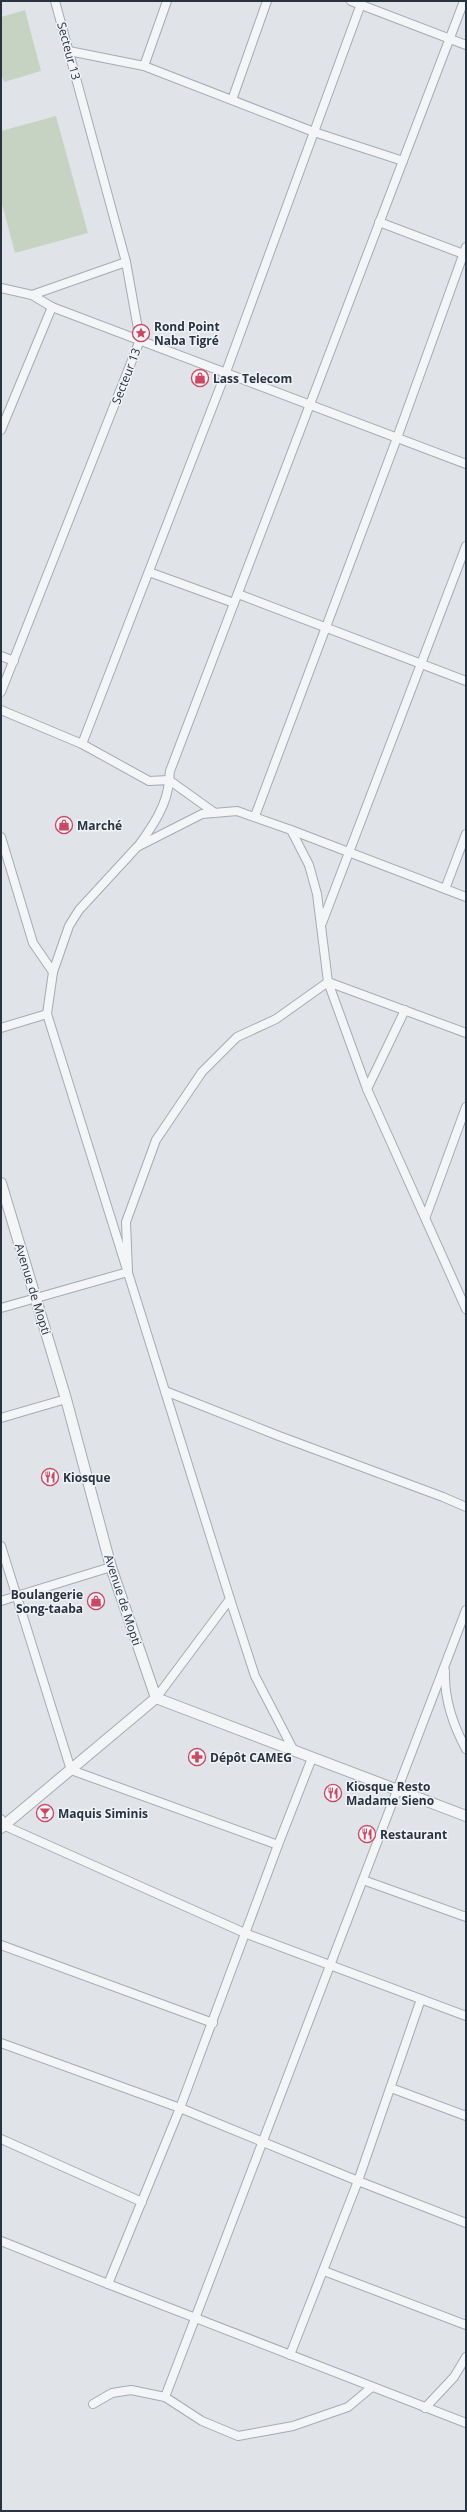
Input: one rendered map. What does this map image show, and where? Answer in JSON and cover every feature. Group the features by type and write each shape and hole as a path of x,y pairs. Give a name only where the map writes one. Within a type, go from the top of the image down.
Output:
{"street":[{"name":"Secteur 13","path":"1,692 140,340 126,262 55,1"},
{"path":"144,66 167,1"},
{"path":"232,100 267,1"},
{"path":"351,1 361,3 466,45"},
{"path":"294,1751 255,1676 47,1014 53,972 69,926 79,910 137,847 154,825 234,603 464,1"},
{"path":"82,744 226,372 361,3"},
{"path":"69,51 144,66 314,132 403,161"},
{"path":"255,816 465,252 380,222"},
{"path":"32,295 126,262"},
{"path":"1,288 32,295 52,307 466,464"},
{"path":"1,430 52,307"},
{"path":"321,926 466,546"},
{"path":"149,572 234,603"},
{"path":"238,594 466,681"},
{"path":"1,656 14,661"},
{"path":"1,710 82,744 149,781 169,780 215,813"},
{"path":"137,847 189,819 215,813 237,811 255,816 350,851 466,897"},
{"path":"291,830 309,865 317,894 328,982 367,1089 426,1216 466,1309"},
{"path":"445,889 466,834"},
{"path":"1,837 33,943 53,972"},
{"path":"328,982 466,1032"},
{"path":"128,1272 126,1222 153,1148 202,1072 237,1037 276,1019 328,982"},
{"path":"367,1089 404,1010"},
{"path":"1,1028 47,1014"},
{"path":"426,1216 466,1107"},
{"name":"Avenue de Mopti","path":"1,1183 66,1399 111,1567 156,1698"},
{"path":"1,1308 128,1272"},
{"path":"165,1391 279,1436 443,1497 466,1508"},
{"path":"1,1418 66,1399"},
{"path":"1,1546 71,1770"},
{"path":"1,1601 111,1567"},
{"path":"230,1599 156,1698 71,1770 2,1824 246,1934 466,2016"},
{"path":"165,2397 466,1610"},
{"path":"445,1664 445,1687 455,1729 466,1749"},
{"path":"156,1698 466,1816"},
{"path":"108,2284 213,2023 278,1845 312,1758"},
{"path":"71,1770 278,1845"},
{"path":"362,1880 466,1917"},
{"path":"1,1946 213,2023"},
{"path":"290,2355 358,2181 421,2000"},
{"path":"1,2043 180,2108 358,2181 466,2223"},
{"path":"391,2088 466,2116"},
{"path":"1,2140 142,2202"},
{"path":"1,2241 466,2423"},
{"path":"324,2271 466,2325"},
{"path":"425,2408 454,2377 466,2356"},
{"path":"93,2404 112,2393 132,2390 165,2397 202,2421 238,2436 293,2426 348,2407 372,2387"}],"green space":[{"path":"25,10 41,71 4,82 1,73 1,17"},
{"path":"56,116 88,233 15,253 1,200 1,131"}],"place":[{"name":"Rond Point Naba Tigré","path":"141,333"},
{"name":"Lass Telecom","path":"200,378"},
{"name":"Marché","path":"64,825"},
{"name":"Kiosque","path":"50,1477"},
{"name":"Boulangerie Song-taaba","path":"96,1601"},
{"name":"Dépôt CAMEG","path":"197,1757"},
{"name":"Kiosque Resto Madame Sieno","path":"333,1793"},
{"name":"Maquis Siminis","path":"45,1813"},
{"name":"Restaurant","path":"367,1834"}]}
